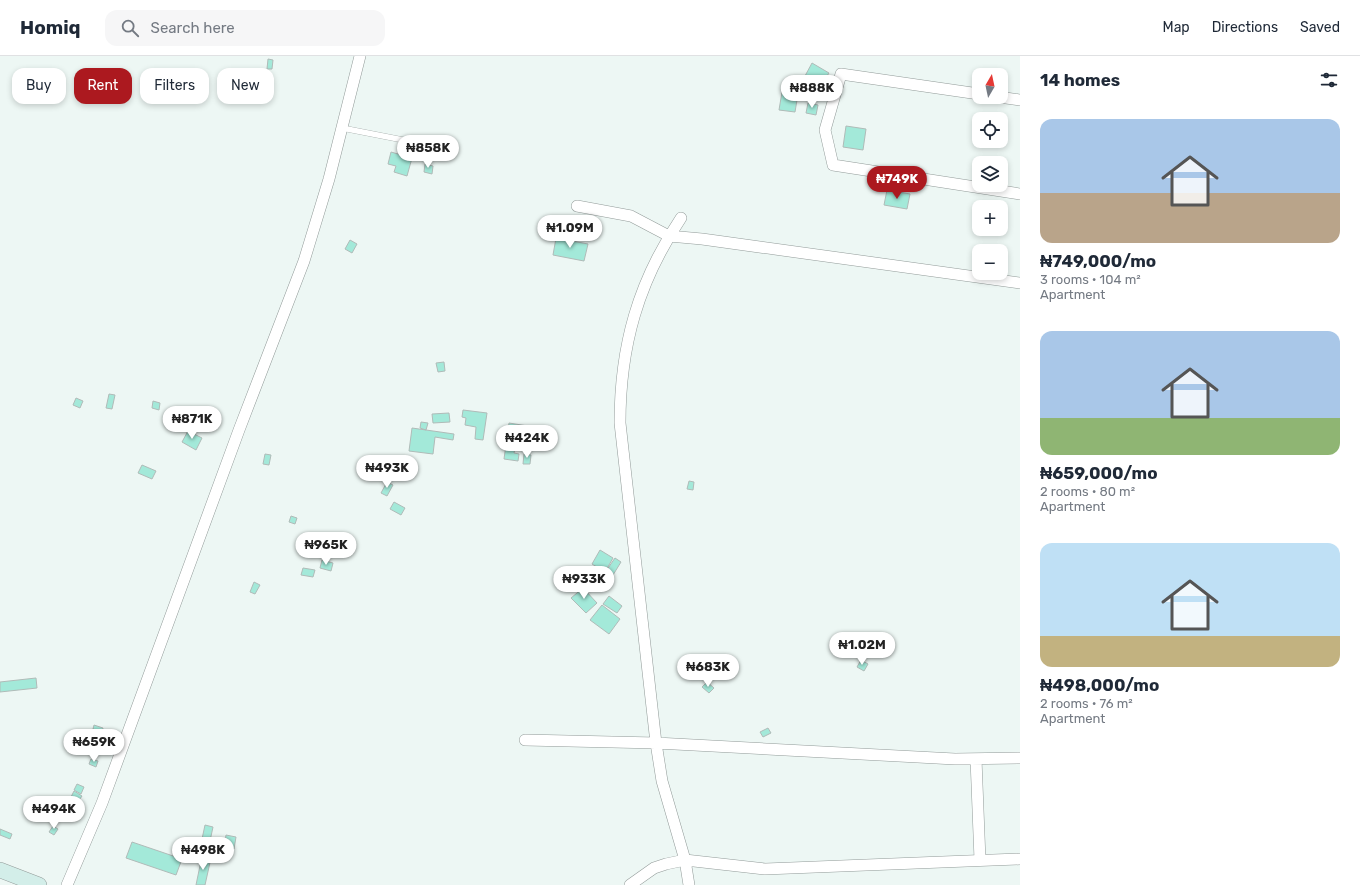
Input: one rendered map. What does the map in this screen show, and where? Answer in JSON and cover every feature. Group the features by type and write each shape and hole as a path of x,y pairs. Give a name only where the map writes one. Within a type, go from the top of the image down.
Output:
{"main road":[{"path":"0,870 39,885"}],"street":[{"path":"67,885 102,803 239,430 304,262 342,128 360,56"},
{"path":"972,93 841,74 826,130 833,165 1020,194"},
{"path":"1008,98 1020,100"},
{"path":"577,206 631,216 669,236 702,239 1020,283"},
{"path":"681,218 658,254 641,292 633,317 624,358 620,392 620,422 656,743 662,781 685,860 689,885"},
{"path":"526,740 656,743 976,759 1020,758"},
{"path":"976,759 980,860"},
{"path":"630,885 654,868 685,860 765,869 1020,858"}],"lane":[{"path":"342,128 444,148"}],"building":[{"path":"268,59 273,60 272,68 267,68"},
{"path":"812,63 829,73 821,85 805,76"},
{"path":"783,86 799,88 795,112 779,110"},
{"path":"808,103 818,105 816,115 806,113"},
{"path":"846,126 866,129 863,150 843,147"},
{"path":"391,152 412,158 407,176 394,172 396,166 388,164"},
{"path":"425,164 433,166 432,174 424,172"},
{"path":"887,190 910,194 907,209 884,205"},
{"path":"556,238 588,244 584,261 553,255"},
{"path":"350,240 357,244 352,253 345,249"},
{"path":"444,362 445,371 438,372 436,363"},
{"path":"109,394 115,395 112,409 106,408"},
{"path":"76,398 83,401 80,408 73,405"},
{"path":"153,401 160,403 159,410 152,408"},
{"path":"463,410 487,413 483,440 475,439 476,427 465,425 466,418 462,417"},
{"path":"449,413 450,422 433,423 432,414"},
{"path":"421,422 428,423 426,430 420,428"},
{"path":"509,423 534,427 532,446 516,444 514,453 519,454 518,461 504,459"},
{"path":"412,428 454,434 453,440 435,437 433,454 409,451"},
{"path":"188,431 202,438 196,450 182,442"},
{"path":"265,454 271,455 269,465 263,464"},
{"path":"524,454 531,455 530,464 523,464"},
{"path":"142,465 156,471 152,479 138,473"},
{"path":"689,481 694,482 693,490 687,489"},
{"path":"387,482 393,485 387,496 381,493"},
{"path":"394,502 405,508 401,515 390,509"},
{"path":"291,516 297,518 295,524 289,522"},
{"path":"600,550 613,558 605,572 592,564"},
{"path":"615,558 621,562 613,575 606,571"},
{"path":"322,560 333,563 331,571 320,568"},
{"path":"303,568 315,570 313,577 301,575"},
{"path":"559,569 570,572 568,578 558,575"},
{"path":"254,582 260,585 255,594 250,592"},
{"path":"583,588 597,603 586,613 571,598"},
{"path":"609,596 622,606 617,613 603,604"},
{"path":"602,605 620,619 609,634 590,620"},
{"path":"861,660 868,664 864,671 857,667"},
{"path":"36,678 37,688 0,692 0,682"},
{"path":"707,682 714,688 709,693 702,687"},
{"path":"94,725 103,728 102,732 93,729"},
{"path":"768,728 771,733 763,737 760,732"},
{"path":"91,759 98,761 96,767 89,764"},
{"path":"77,784 84,787 81,794 74,790"},
{"path":"74,791 82,796 77,803 70,799"},
{"path":"69,801 77,804 72,815 64,812"},
{"path":"205,825 213,827 210,841 202,839"},
{"path":"53,826 58,829 54,835 49,832"},
{"path":"0,829 12,834 10,839 0,835"},
{"path":"226,835 236,837 234,849 224,847"},
{"path":"132,842 182,859 176,875 126,858"},
{"path":"202,856 211,858 205,885 196,885"}]}
